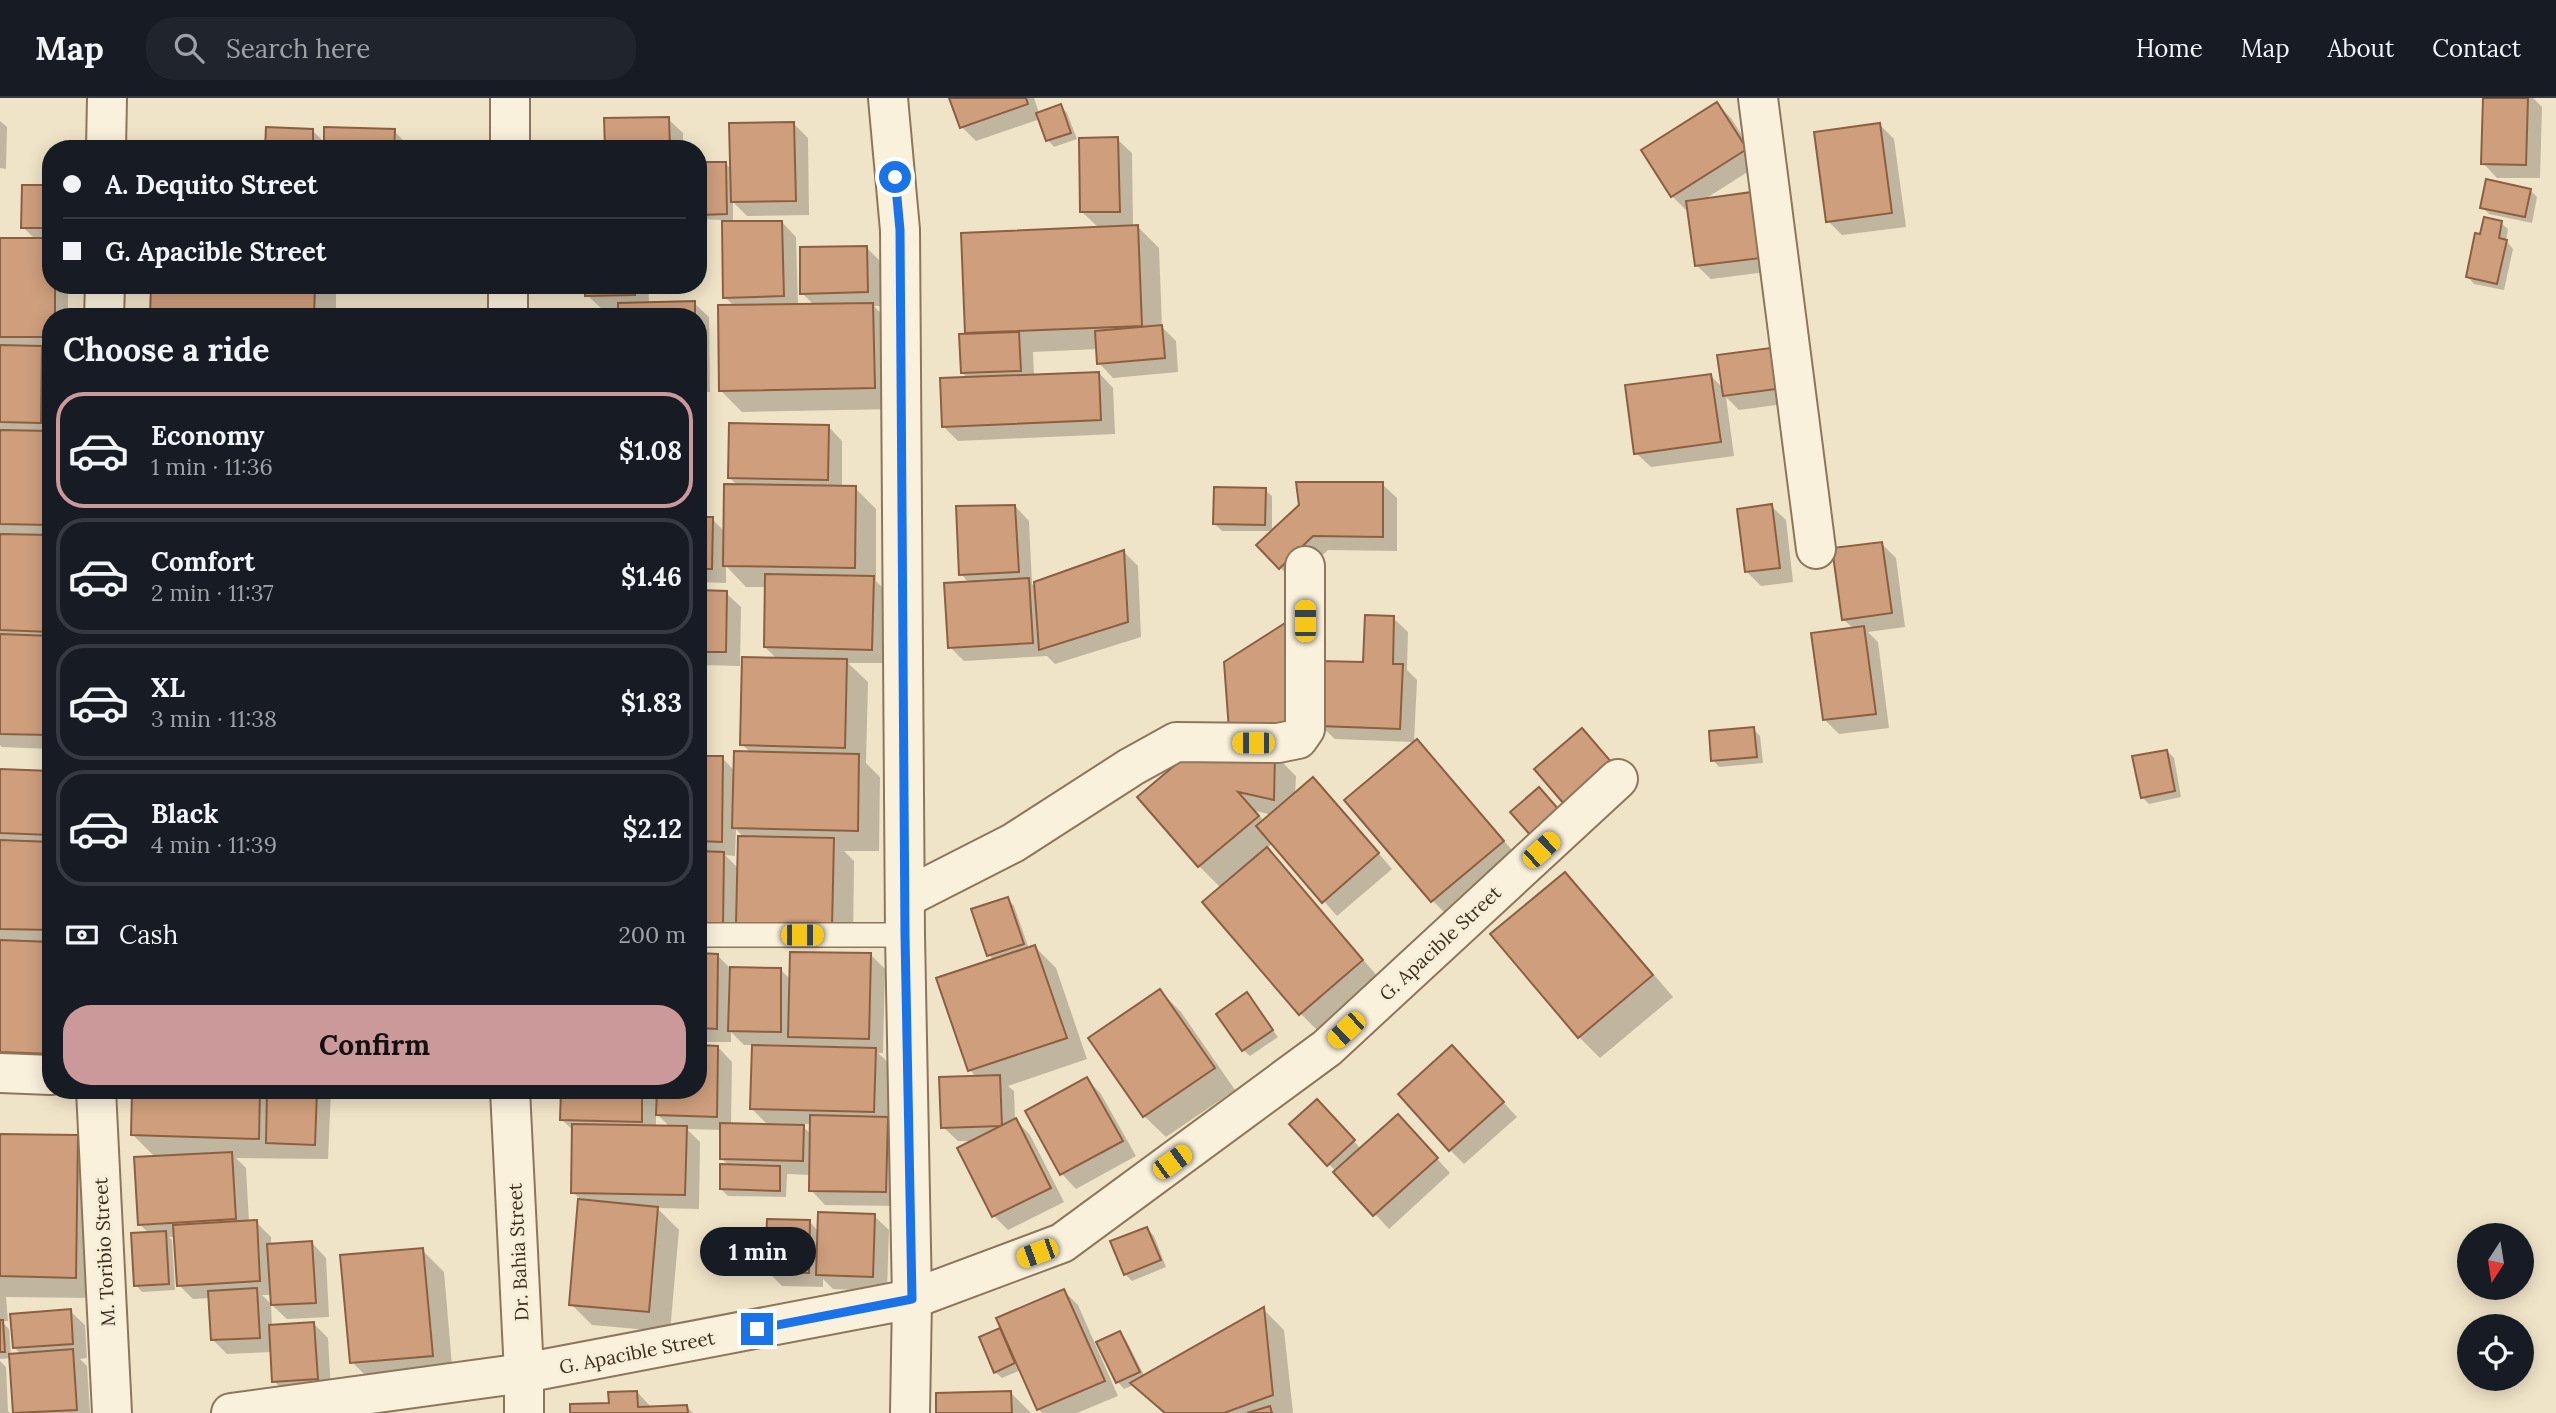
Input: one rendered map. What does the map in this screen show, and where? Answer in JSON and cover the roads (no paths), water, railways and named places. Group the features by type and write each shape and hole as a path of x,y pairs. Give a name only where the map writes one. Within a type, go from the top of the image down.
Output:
{"street":[{"path":"106,140 107,98"},
{"path":"510,98 510,140"},
{"path":"888,98 900,230 907,897 905,935 912,1299 910,1413"},
{"path":"1758,98 1816,549"},
{"path":"907,897 1013,843 1131,767 1176,742 1278,743 1298,739 1305,729 1305,566"},
{"name":"G. Apacible Street","path":"231,1413 524,1373 912,1299 1062,1244 1327,1048 1618,779"},
{"path":"0,1073 42,1075"},
{"name":"M. Toribio Street","path":"96,1099 112,1413"},
{"name":"Dr. Bahia Street","path":"510,1099 524,1413"}],"lane":[{"path":"707,935 905,935"}]}
